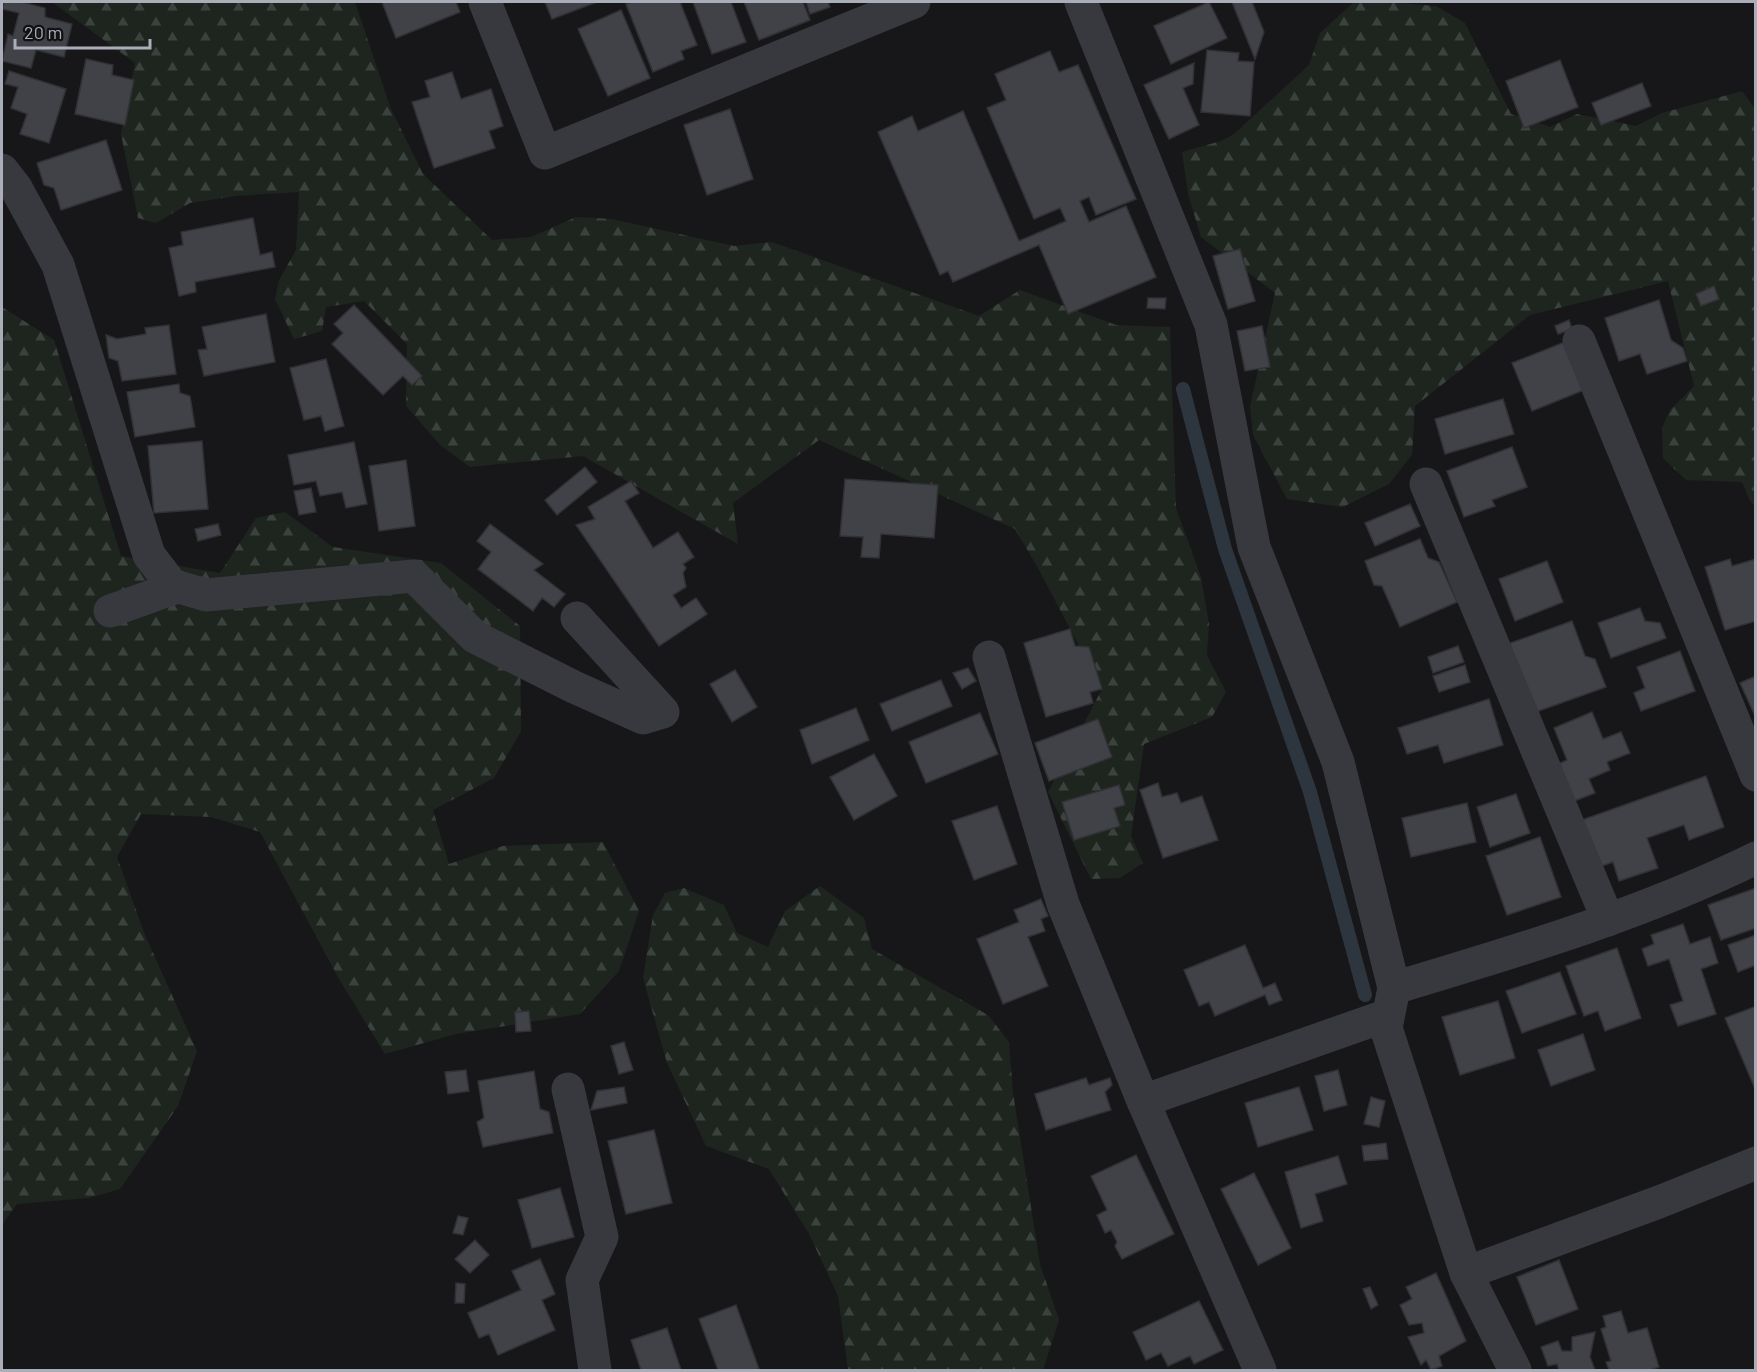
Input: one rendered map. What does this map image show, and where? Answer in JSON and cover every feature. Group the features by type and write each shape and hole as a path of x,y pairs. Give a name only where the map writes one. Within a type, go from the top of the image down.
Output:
{"street":[{"path":"485,2 545,153 914,2"},
{"path":"1081,2 1211,325 1254,547 1338,762 1391,1001 1386,1028 1466,1273 1515,1371"},
{"path":"2,170 16,189 58,265 149,555 172,585 206,595 414,576 475,637 574,687 643,717 663,712 577,618"},
{"path":"1579,341 1755,775"},
{"path":"1426,484 1608,920"},
{"path":"110,611 177,587"},
{"path":"989,657 1063,904 1143,1101 1260,1371"},
{"path":"1143,1101 1391,1001 1710,880 1755,858"},
{"path":"568,1089 602,1237 582,1280 595,1371"},
{"path":"1466,1273 1659,1202 1755,1163"}],"green space":[{"path":"52,2 355,2 390,107 423,174 492,240 531,237 576,217 612,219 734,246 772,242 979,316 1020,290 1116,325 1170,327 1176,508 1201,577 1209,624 1207,655 1226,692 1212,717 1144,744 1131,836 1143,863 1120,878 1091,879 1048,792 1102,689 1015,529 819,440 733,503 738,544 583,456 470,467 440,445 406,406 407,344 364,301 326,307 322,331 294,339 275,299 279,280 296,250 299,192 236,196 190,203 156,223 138,218 121,134 135,63"},
{"path":"1387,2 1436,6 1465,23 1511,114 1550,127 1577,114 1636,126 1662,113 1742,91 1756,110 1755,506 1750,501 1742,482 1686,480 1663,458 1662,428 1670,410 1694,386 1668,281 1530,315 1415,406 1412,455 1389,484 1343,507 1287,499 1253,435 1250,407 1275,293 1201,237 1188,194 1182,152 1221,141 1234,134 1309,65 1320,33 1353,3"},
{"path":"2,307 54,340 121,556 220,573 256,518 285,512 333,547 441,563 520,626 521,731 494,778 433,810 449,864 503,846 603,842 639,911 619,971 580,1014 456,1034 385,1054 339,979 260,832 211,817 141,814 117,857 145,935 197,1051 178,1106 120,1189 89,1198 17,1204 2,1225"},
{"path":"820,886 864,918 872,949 988,1015 1009,1042 1013,1093 1040,1264 1059,1320 1043,1370 848,1370 838,1296 809,1234 769,1169 706,1146 667,1063 643,978 653,915 665,893 684,888 724,905 737,933 768,947 785,911"}],"building":[{"path":"4,2 22,2 45,8 45,17 72,24 64,57 36,50 31,68 2,61 8,34 13,36 19,13 2,9"},
{"path":"382,2 456,2 460,12 396,38"},
{"path":"545,2 597,2 552,19"},
{"path":"680,2 697,45 681,51 684,59 653,72 626,4"},
{"path":"693,2 731,2 746,42 712,54"},
{"path":"744,2 803,2 810,20 759,40"},
{"path":"806,2 828,2 830,7 810,14"},
{"path":"1209,2 1227,38 1171,64 1154,26"},
{"path":"1232,2 1252,2 1264,32 1255,59"},
{"path":"621,10 650,78 608,96 578,29"},
{"path":"1207,50 1239,53 1238,61 1254,62 1250,116 1201,112"},
{"path":"1050,51 1059,72 1078,65 1136,199 1096,215 1089,197 1080,201 1089,222 1126,206 1156,277 1068,314 1039,245 953,282 948,271 940,275 878,132 912,116 918,131 963,111 1019,241 1066,221 1060,208 1034,219 987,108 1006,100 995,74"},
{"path":"86,59 113,65 112,75 134,80 125,125 75,114"},
{"path":"1560,60 1578,107 1524,128 1506,81"},
{"path":"1194,63 1193,84 1183,88 1199,125 1169,139 1144,85"},
{"path":"9,71 66,89 49,143 20,134 27,114 11,108 18,87 5,84"},
{"path":"452,72 461,99 491,89 503,126 489,131 495,148 434,168 412,102 430,97 425,81"},
{"path":"1642,83 1651,106 1601,125 1592,103"},
{"path":"730,109 753,179 707,195 684,125"},
{"path":"106,140 122,190 61,210 54,188 44,185 37,163"},
{"path":"253,218 260,255 272,252 275,267 195,282 196,292 179,296 169,248 183,245 181,232"},
{"path":"1240,249 1255,301 1228,309 1213,256"},
{"path":"1714,286 1719,299 1701,306 1696,294"},
{"path":"1148,298 1166,298 1165,309 1147,308"},
{"path":"1659,300 1671,340 1683,348 1687,361 1647,374 1640,354 1619,361 1605,318"},
{"path":"354,305 422,376 412,385 403,376 383,395 332,344 343,333 334,324"},
{"path":"266,314 275,362 204,376 198,350 207,349 202,327"},
{"path":"1569,320 1572,329 1558,334 1555,326"},
{"path":"169,325 176,374 122,381 118,361 109,358 106,335 117,339 146,334 145,328"},
{"path":"1262,326 1270,367 1245,371 1237,331"},
{"path":"1565,342 1584,390 1532,411 1512,363"},
{"path":"326,359 344,426 325,431 321,416 304,420 290,368"},
{"path":"179,384 180,393 190,396 195,427 135,437 127,392"},
{"path":"1503,399 1514,434 1445,454 1435,419"},
{"path":"202,441 208,509 154,513 148,446"},
{"path":"354,442 367,504 346,508 342,492 320,496 316,481 294,485 288,455"},
{"path":"1512,447 1527,487 1492,500 1495,506 1464,517 1447,471"},
{"path":"406,460 415,526 379,531 369,466"},
{"path":"585,467 597,482 557,515 545,500"},
{"path":"845,479 938,485 934,538 881,534 879,558 861,557 863,537 840,536"},
{"path":"631,481 639,493 625,501 653,548 678,532 694,557 683,564 686,568 683,573 686,587 673,595 681,608 696,598 707,614 659,646 576,525 595,519 588,507"},
{"path":"311,488 316,512 299,515 294,491"},
{"path":"1410,504 1420,526 1375,546 1365,523"},
{"path":"218,524 221,535 198,541 195,529"},
{"path":"490,524 543,564 534,570 565,594 554,607 542,598 533,611 478,569 491,552 477,541"},
{"path":"1420,539 1428,558 1439,562 1457,602 1400,627 1382,586 1374,585 1365,561"},
{"path":"1730,559 1732,566 1756,559 1756,621 1725,630 1705,567"},
{"path":"1547,561 1563,602 1515,621 1499,579"},
{"path":"1640,608 1645,621 1660,623 1666,638 1611,658 1598,623"},
{"path":"1572,621 1585,656 1595,659 1606,687 1530,714 1505,645"},
{"path":"1070,629 1075,646 1089,647 1102,689 1090,692 1093,703 1046,717 1024,643"},
{"path":"1458,646 1464,662 1433,673 1428,657"},
{"path":"1680,651 1695,691 1641,711 1634,693 1645,688 1637,667"},
{"path":"1465,665 1470,682 1439,692 1433,676"},
{"path":"968,668 976,681 962,689 953,673"},
{"path":"735,670 757,707 732,722 710,684"},
{"path":"1756,676 1756,718 1740,683"},
{"path":"941,680 952,706 892,731 880,704"},
{"path":"1489,699 1503,745 1444,763 1438,745 1407,754 1398,728"},
{"path":"856,708 869,740 812,764 800,730"},
{"path":"1592,712 1603,739 1621,732 1630,753 1607,762 1610,770 1589,779 1595,793 1569,803 1554,766 1567,760 1554,728"},
{"path":"980,713 998,754 926,783 909,742"},
{"path":"1098,719 1112,757 1049,781 1035,743"},
{"path":"874,754 897,796 854,820 830,777"},
{"path":"1706,776 1724,827 1689,840 1684,825 1647,838 1658,868 1619,881 1613,862 1599,867 1582,820"},
{"path":"1158,783 1162,797 1177,793 1181,803 1202,796 1218,840 1163,858 1140,790"},
{"path":"1119,785 1125,805 1114,808 1120,826 1074,840 1062,802"},
{"path":"1516,794 1530,833 1490,847 1477,807"},
{"path":"1467,803 1476,842 1411,857 1402,818"},
{"path":"997,806 1017,864 974,880 952,821"},
{"path":"1540,837 1561,897 1507,915 1486,856"},
{"path":"1756,888 1756,928 1721,940 1708,905"},
{"path":"1041,899 1048,916 1041,919 1045,931 1028,937 1048,986 1003,1004 977,939 1019,922 1014,910"},
{"path":"1683,924 1690,944 1710,937 1718,963 1701,969 1716,1014 1678,1026 1670,1005 1683,1001 1669,959 1648,966 1642,949 1654,944 1651,935"},
{"path":"1756,935 1756,965 1738,972 1728,945"},
{"path":"1245,945 1263,988 1275,983 1282,1000 1269,1005 1265,995 1215,1016 1209,1002 1199,1006 1184,970"},
{"path":"1617,948 1641,1018 1605,1031 1598,1011 1584,1016 1566,966"},
{"path":"1560,972 1576,1014 1522,1033 1506,991"},
{"path":"1498,1001 1515,1058 1460,1075 1442,1017"},
{"path":"1754,1007 1756,1009 1756,1091 1725,1018"},
{"path":"529,1011 531,1031 516,1032 515,1012"},
{"path":"1583,1034 1595,1070 1551,1086 1538,1050"},
{"path":"624,1042 633,1070 619,1074 611,1046"},
{"path":"466,1070 469,1091 448,1094 445,1072"},
{"path":"1338,1070 1347,1105 1324,1111 1315,1076"},
{"path":"534,1071 540,1109 549,1112 553,1133 483,1147 477,1122 484,1118 478,1081"},
{"path":"1086,1078 1089,1085 1110,1078 1112,1085 1105,1092 1111,1110 1046,1130 1035,1094"},
{"path":"624,1087 627,1103 591,1110 597,1091"},
{"path":"1299,1087 1313,1130 1258,1147 1245,1103"},
{"path":"1371,1097 1385,1101 1379,1127 1364,1124"},
{"path":"654,1130 672,1203 626,1214 608,1141"},
{"path":"1386,1143 1388,1159 1364,1161 1362,1146"},
{"path":"1136,1155 1174,1234 1122,1259 1115,1246 1117,1242 1111,1230 1105,1233 1097,1215 1107,1210 1091,1176"},
{"path":"1338,1156 1347,1184 1315,1194 1323,1221 1301,1228 1285,1172"},
{"path":"1254,1173 1291,1248 1258,1265 1221,1189"},
{"path":"560,1188 574,1237 532,1248 518,1200"},
{"path":"458,1216 468,1218 463,1235 453,1233"},
{"path":"475,1240 489,1255 470,1273 455,1259"},
{"path":"540,1259 555,1294 542,1300 555,1330 498,1355 489,1334 479,1338 468,1313 521,1290 512,1271"},
{"path":"1559,1260 1578,1309 1536,1325 1517,1277"},
{"path":"1436,1273 1466,1341 1439,1356 1442,1366 1431,1370 1426,1360 1421,1365 1408,1337 1424,1333 1422,1323 1409,1325 1400,1305 1412,1299 1406,1287"},
{"path":"456,1283 465,1284 464,1303 455,1303"},
{"path":"1370,1287 1378,1305 1371,1309 1363,1289"},
{"path":"1199,1301 1223,1350 1194,1364 1190,1356 1168,1366 1161,1353 1146,1360 1133,1332"},
{"path":"736,1305 759,1369 718,1370 699,1319"},
{"path":"1621,1311 1628,1333 1647,1328 1659,1367 1650,1370 1609,1370 1606,1362 1611,1361 1601,1329 1606,1327 1603,1316"},
{"path":"667,1328 681,1370 641,1370 631,1340"},
{"path":"1595,1332 1590,1357 1595,1370 1559,1370 1557,1364 1548,1366 1541,1347 1558,1341 1562,1351 1572,1351 1572,1337"}],"waterway":[{"path":"1183,389 1225,549 1310,792 1365,995"}]}
